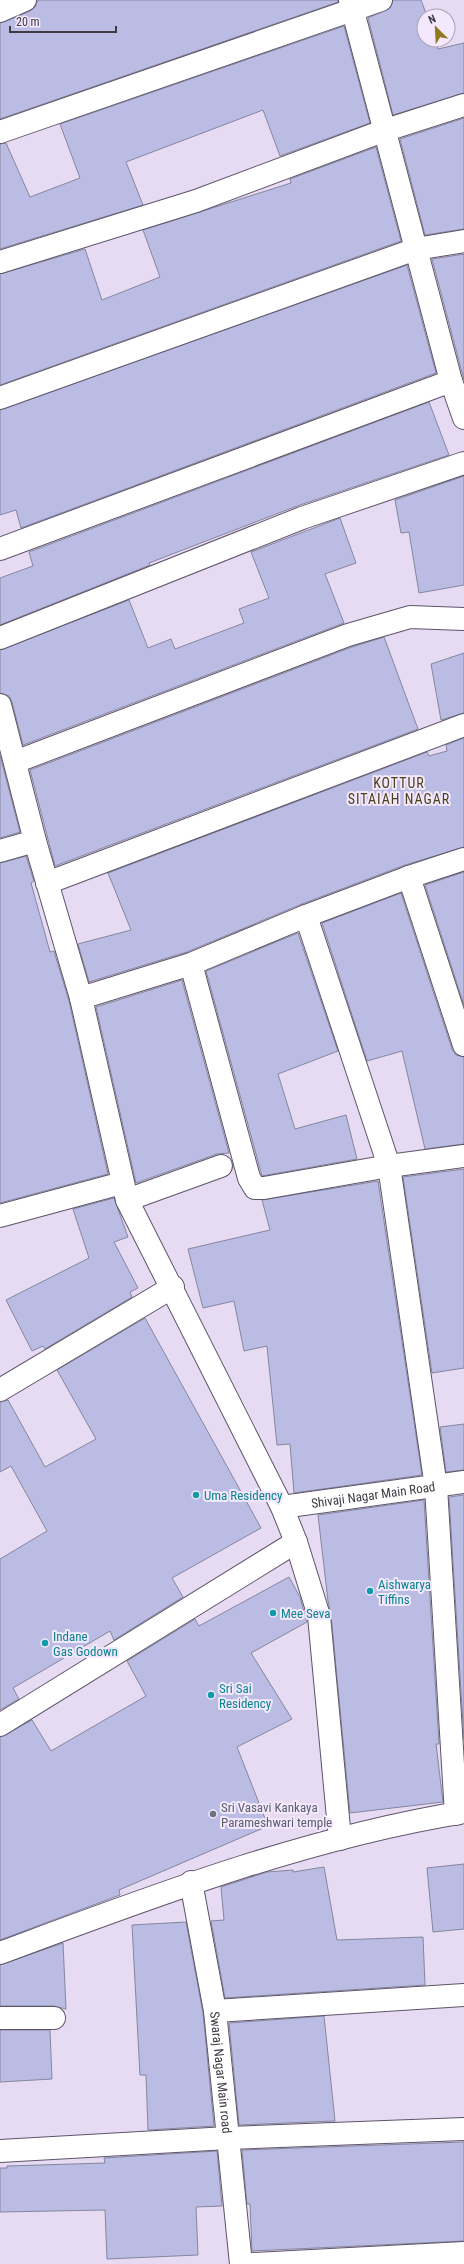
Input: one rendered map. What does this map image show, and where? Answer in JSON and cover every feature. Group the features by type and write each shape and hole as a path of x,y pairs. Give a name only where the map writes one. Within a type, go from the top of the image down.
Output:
{"street":[{"path":"0,11 25,0"},
{"path":"0,132 351,5 381,0"},
{"path":"351,5 383,131 451,381 464,418"},
{"path":"0,262 196,201 383,131 464,105"},
{"path":"0,398 416,249 464,241"},
{"path":"0,548 451,381"},
{"path":"0,638 302,518 464,463"},
{"path":"15,762 348,635 410,617 464,619"},
{"path":"0,705 35,842 81,998 125,1191 282,1507 296,1542 319,1616 340,1839"},
{"path":"47,883 464,725"},
{"path":"0,850 35,842"},
{"path":"81,998 191,964 306,916 409,877 464,859"},
{"path":"409,877 464,1045"},
{"path":"0,1953 191,1882 340,1839 460,1813 436,1487 389,1166 306,916"},
{"path":"191,964 249,1178 254,1188 264,1188 389,1166 464,1156"},
{"path":"0,1216 125,1191 221,1166"},
{"path":"0,1390 173,1287"},
{"name":"Shivaji Nagar Main Road","path":"282,1507 464,1482"},
{"path":"0,1725 296,1542"},
{"name":"Swaraj Nagar Main road","path":"191,1882 215,2011 241,2264"},
{"path":"215,2011 464,1995"},
{"path":"0,2018 54,2018"},
{"path":"0,2151 228,2138 464,2129"},
{"path":"252,2264 464,2253"}],"building":[{"path":"38,0 338,0 338,2 0,119 0,23 30,11 35,7"},
{"path":"393,0 421,0 424,8 416,8 416,48 456,48 456,45 464,43 464,93 393,115 368,18 390,8"},
{"path":"344,26 370,123 280,156 263,110 126,162 143,205 0,249 0,144 6,143 30,197 80,178 60,124"},
{"path":"464,118 464,229 425,235 400,139"},
{"path":"376,147 401,241 0,385 0,274 85,249 102,300 160,277 143,230 291,183 290,179"},
{"path":"464,254 464,380 432,259"},
{"path":"407,265 436,373 21,528 16,510 0,515 0,410"},
{"path":"429,402 449,455 297,506 149,563 150,565 0,625 0,578 33,566 29,552"},
{"path":"464,476 464,585 419,593 409,532 401,533 395,500"},
{"path":"340,518 356,563 325,574 344,623 23,745 12,702 9,696 0,693 0,650 129,600 148,648 171,639 175,649 244,623 239,609 269,598 251,552"},
{"path":"384,637 418,729 55,866 30,770 352,647"},
{"path":"464,653 464,713 441,720 431,664"},
{"path":"464,738 464,847 405,865 302,904 187,952 89,982 78,944 131,930 108,873 427,752 429,756 447,751 446,745"},
{"path":"0,755 20,832 0,838"},
{"path":"26,856 34,881 31,883 50,952 54,951 69,1001 108,1174 0,1203 0,863"},
{"path":"464,872 464,1005 425,885"},
{"path":"401,893 452,1049 456,1055 464,1057 464,1144 425,1149 402,1051 367,1061 322,923"},
{"path":"298,933 338,1051 278,1074 295,1129 346,1115 357,1159 262,1176 206,971"},
{"path":"182,980 229,1153 217,1154 136,1183 96,1007"},
{"path":"464,1169 464,1368 432,1373 403,1177"},
{"path":"378,1181 422,1475 294,1493 290,1444 277,1445 267,1346 244,1351 234,1301 203,1308 188,1249 270,1230 262,1200"},
{"path":"114,1198 128,1237 114,1242 138,1288 130,1292 132,1297 45,1349 43,1346 32,1351 6,1300 89,1258 73,1209"},
{"path":"145,1318 261,1528 172,1578 183,1597 114,1640 110,1631 13,1688 19,1699 0,1710 0,1559 47,1531 11,1466 0,1472 0,1402 8,1400 45,1467 96,1439 57,1370"},
{"path":"464,1424 464,1470 446,1472 440,1427"},
{"path":"464,1495 464,1740 449,1497"},
{"path":"424,1500 439,1744 436,1744 443,1802 350,1813 331,1615 318,1515"},
{"path":"289,1577 300,1597 307,1622 251,1653 292,1719 237,1747 268,1826 119,1890 120,1895 0,1940 0,1737 32,1720 51,1751 146,1696 127,1661 195,1619 199,1626"},
{"path":"464,1864 464,1929 433,1932 427,1868"},
{"path":"324,1867 337,1940 423,1937 425,1985 225,1998 211,1921 224,1920 221,1887 267,1872 293,1870 293,1872"},
{"path":"186,1922 203,2013 214,2126 148,2130 146,2075 140,2075 132,1925"},
{"path":"63,1943 66,2009 54,2006 0,2006 0,1965"},
{"path":"324,2016 335,2121 239,2125 229,2023"},
{"path":"0,2030 50,2030 52,2079 0,2082"},
{"path":"464,2142 464,2241 252,2251 250,2204 247,2204 242,2150"},
{"path":"217,2151 222,2206 196,2207 198,2255 107,2259 105,2210 0,2212 0,2168 7,2168 7,2166 105,2163 104,2158"}],"place":[{"name":"Uma Residency","path":"196,1495"},
{"name":"Aishwarya Tiffins","path":"370,1591"},
{"name":"Mee Seva","path":"273,1613"},
{"name":"Indane Gas Godown","path":"45,1643"},
{"name":"Sri Sai Residency","path":"211,1695"},
{"name":"Sri Vasavi Kankaya Parameshwari temple","path":"213,1814"}],"district":[{"name":"KOTTUR SITAIAH NAGAR","path":"399,792"}]}
